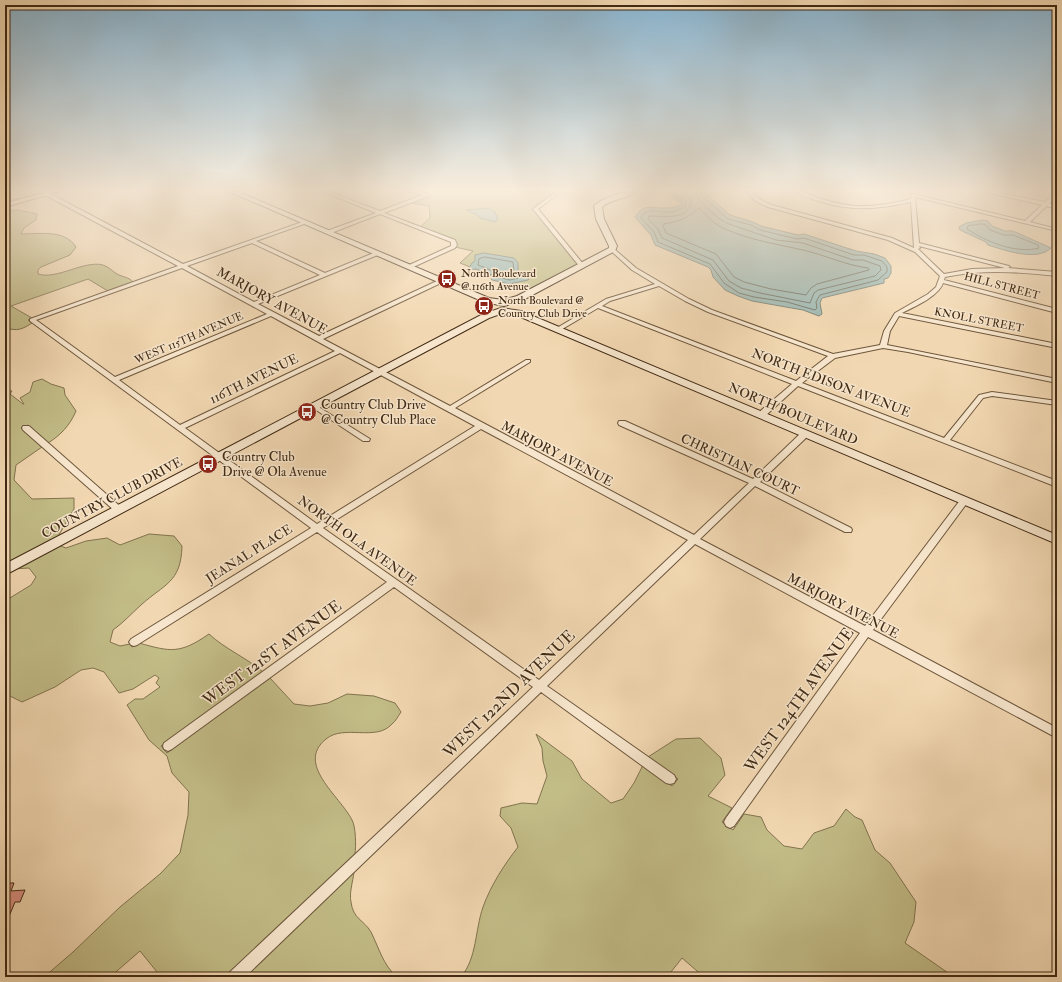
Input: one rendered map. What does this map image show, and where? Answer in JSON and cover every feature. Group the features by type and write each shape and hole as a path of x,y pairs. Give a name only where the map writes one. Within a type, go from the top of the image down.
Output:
{"street":[{"name":"MARJORY AVENUE","path":"128,237 339,351 418,391 480,426 1057,733"},
{"path":"183,266 264,237"},
{"name":"NORTH BOULEVARD","path":"340,237 557,330 1057,540"},
{"path":"409,267 454,245 453,241 442,237"},
{"path":"558,237 582,266"},
{"path":"609,237 613,246 612,249 634,269 659,284 710,311 833,356"},
{"path":"883,237 917,251 942,278"},
{"path":"916,237 917,251"},
{"path":"252,241 325,275"},
{"path":"917,244 1021,271"},
{"name":"COUNTRY CLUB DRIVE","path":"5,570 486,316 505,308 520,298 612,249"},
{"path":"254,304 378,253"},
{"name":"NORTH OLA AVENUE","path":"183,266 32,320 393,583 670,779"},
{"path":"942,278 966,271 978,270 1057,274"},
{"path":"883,346 887,331 897,314 930,295 939,288 942,278"},
{"name":"HILL STREET","path":"942,278 1057,311"},
{"path":"318,339 442,281"},
{"path":"557,330 597,306 626,293 659,284"},
{"name":"NORTH EDISON AVENUE","path":"597,306 1057,484"},
{"name":"WEST 115TH AVENUE","path":"114,380 272,314"},
{"name":"KNOLL STREET","path":"897,314 1057,346"},
{"path":"761,415 797,383 833,356 883,346 1057,381"},
{"name":"116TH AVENUE","path":"180,428 339,351"},
{"path":"449,409 528,360"},
{"path":"946,440 981,396 992,394 1057,403"},
{"path":"315,407 366,439"},
{"name":"CHRISTIAN COURT","path":"622,423 754,482 848,530"},
{"name":"JEANAL PLACE","path":"134,642 480,426"},
{"path":"26,428 119,510"},
{"name":"WEST 122ND AVENUE","path":"235,977 805,434"},
{"name":"WEST 124TH AVENUE","path":"730,822 866,632 964,501"},
{"name":"WEST 121ST AVENUE","path":"168,746 393,583"}],"shaded area":[{"path":"5,237 64,237 71,241 76,247 70,255 41,267 38,270 38,274 54,274 96,264 103,265 133,282 108,291 88,279 11,306 32,318 28,320 32,323 19,329 5,328"},
{"path":"445,237 556,237 579,265 530,291 460,263 473,251 455,247 457,244 455,241"},
{"path":"42,379 51,384 64,388 65,395 76,411 65,429 48,443 28,425 21,428 42,447 16,465 14,480 32,499 74,498 74,509 56,540 5,566 5,390 12,391 10,394 24,404 20,398 30,392 33,382"},
{"path":"149,534 174,536 182,546 178,568 170,582 149,598 113,630 110,642 120,646 130,644 132,647 139,643 159,648 175,649 190,645 209,634 263,672 161,746 167,753 270,678 294,704 310,706 328,703 347,694 374,696 395,703 401,712 395,721 385,729 369,733 351,732 333,735 326,739 318,749 315,759 317,769 323,780 352,820 356,846 355,854 225,977 161,977 140,951 110,977 44,977 73,952 120,907 160,874 180,853 188,815 189,792 172,773 167,756 149,740 127,705 135,699 143,699 160,687 156,683 159,678 155,675 133,689 119,693 104,672 93,668 81,670 55,687 22,702 10,696 5,689 5,601 31,585 36,577 29,568 12,569 58,545 66,548 86,541 107,538 120,545"},
{"path":"536,734 572,761 582,779 611,803 623,799 634,783 643,765 672,786 678,779 648,757 676,739 700,738 721,758 725,775 708,796 732,808 722,822 733,830 744,814 761,817 767,830 784,846 802,849 814,833 834,826 846,809 855,817 862,820 875,850 890,863 916,902 914,922 905,943 954,977 759,977 748,973 738,977 704,977 682,958 667,977 461,977 473,953 480,916 486,899 498,876 518,847 511,828 500,816 501,808 522,803 537,804 547,776 543,761 542,748"},
{"path":"354,872 350,895 352,908 356,916 371,932 385,962 397,977 244,977"}],"water":[{"path":"652,237 813,237 856,251 874,254 885,258 891,266 891,273 888,278 884,279 884,283 822,298 820,303 822,314 819,316 803,310 752,301 738,296 725,290 713,277 711,270 708,267 655,245"},
{"path":"975,237 1026,237 1051,248 1045,252 1029,255 1003,250 988,245 986,242"},
{"path":"484,253 514,258 518,263 518,271 529,279 509,284 492,280 492,275 476,269 468,270 475,261 475,255"}],"building":[{"path":"5,883 14,883 11,891 25,890 20,902 15,902 5,926"}],"place":[{"name":"North Boulevard @ 116th Avenue","path":"447,279"},
{"name":"North Boulevard @ Country Club Drive","path":"484,306"},
{"name":"Country Club Drive @ Country Club Place","path":"307,412"},
{"name":"Country Club Drive @ Ola Avenue","path":"208,464"}]}
